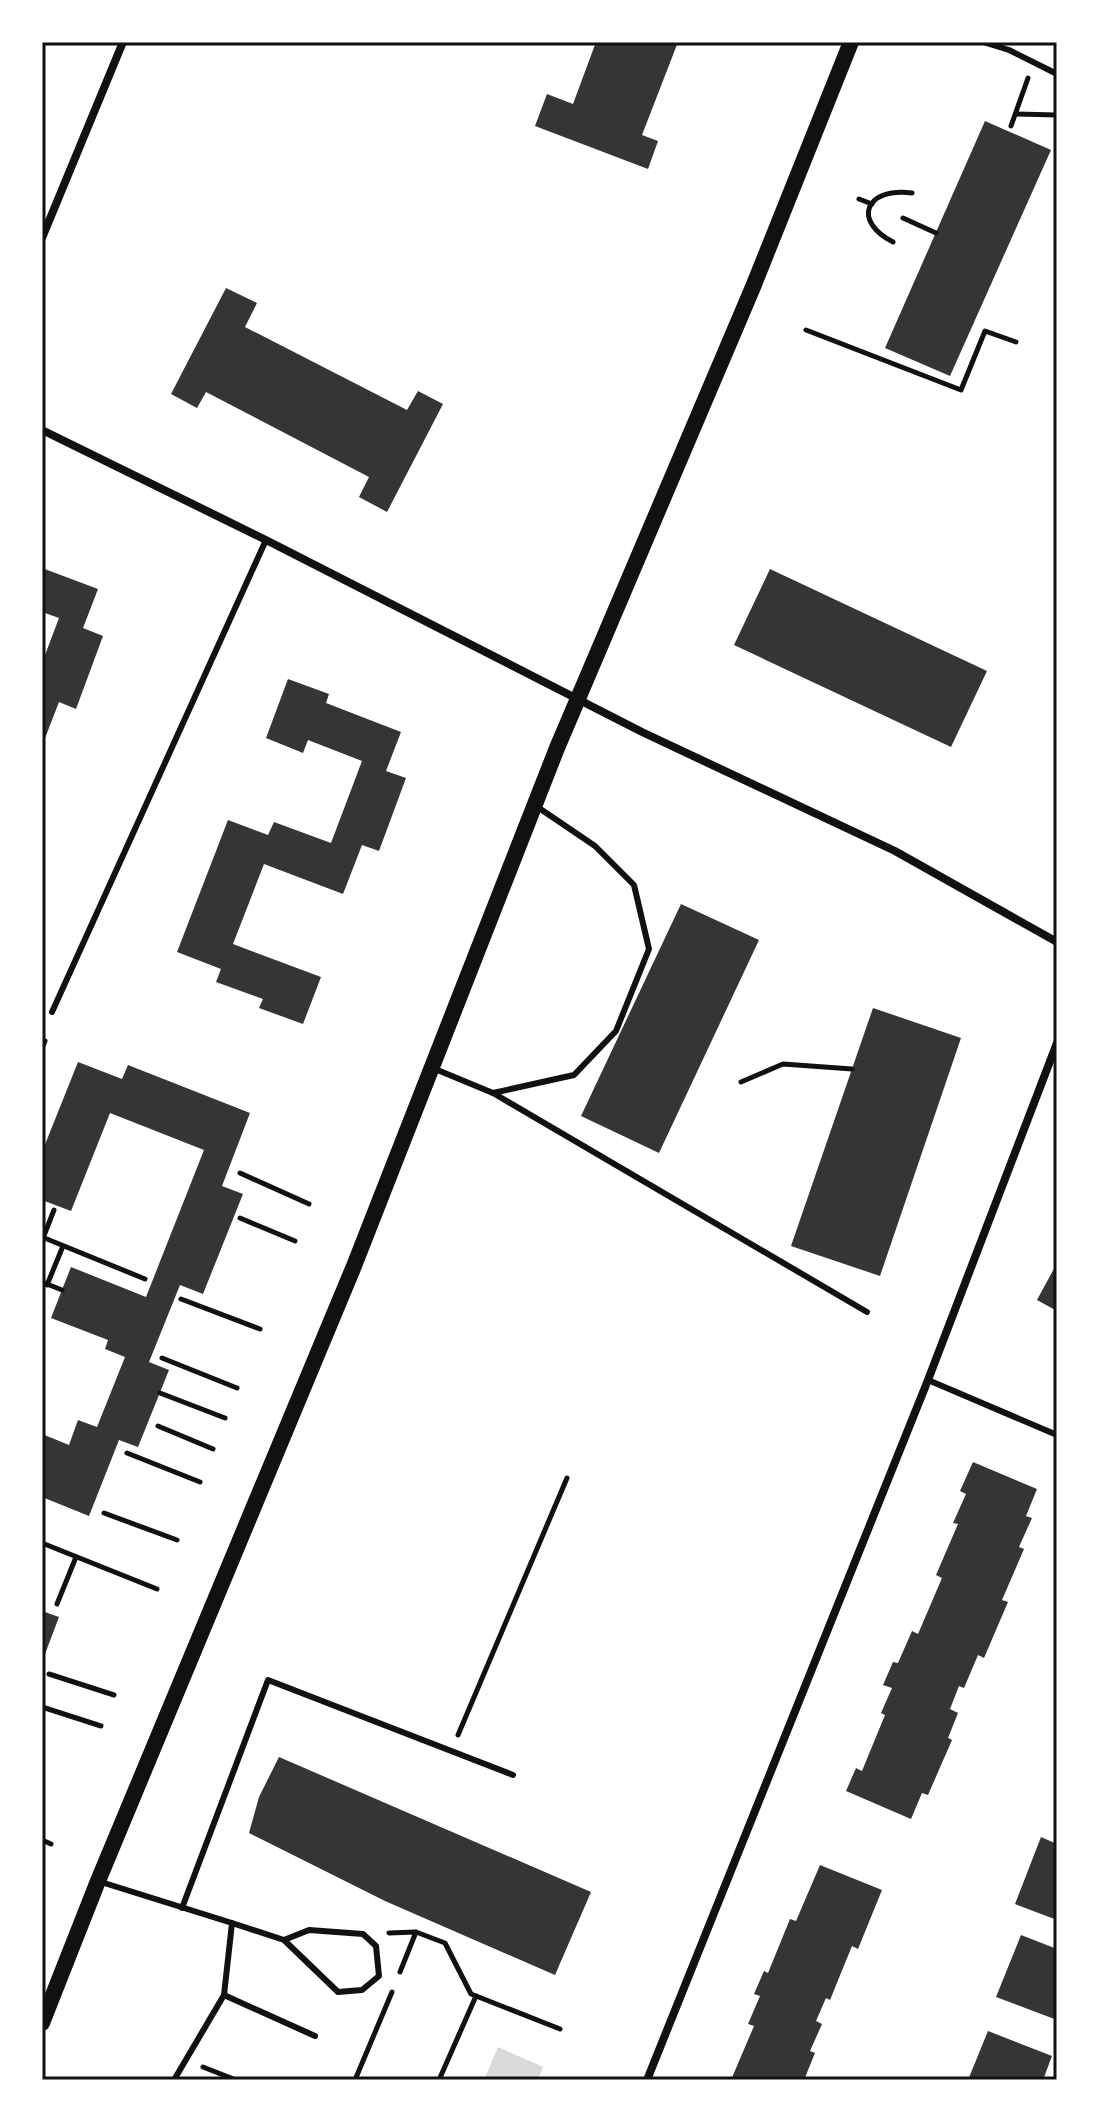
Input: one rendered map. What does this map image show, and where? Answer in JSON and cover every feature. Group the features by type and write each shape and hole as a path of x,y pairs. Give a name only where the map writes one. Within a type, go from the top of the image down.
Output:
{"main road":[{"path":"42,2022 354,1266 577,700 753,287 851,42"}],"street":[{"path":"42,238 123,42"},
{"path":"42,430 266,540 577,700 895,851 1057,942"},
{"path":"647,2080 928,1380 1057,1043"}],"lane":[{"path":"983,42 1009,50 1057,74"},
{"path":"52,1012 266,540"},
{"path":"493,1093 574,1075 616,1031 649,949 634,885 595,846 536,806"},
{"path":"432,1068 493,1093 867,1312"},
{"path":"928,1380 1057,1435"},
{"path":"182,1908 268,1680 513,1775"},
{"path":"98,1881 284,1940 338,1992 362,1990 379,1976 376,1946 363,1934 309,1930 284,1940"},
{"path":"174,2080 224,1995 232,1923"},
{"path":"224,1995 315,2036"}],"path":[{"path":"1011,126 1034,63"},
{"path":"1016,114 1057,115"},
{"path":"893,242 878,235 869,213 872,204 878,196 887,192 912,193"},
{"path":"859,199 872,204"},
{"path":"903,218 936,233"},
{"path":"806,330 961,390 985,331 1016,342"},
{"path":"741,1082 783,1064 852,1069"},
{"path":"240,1173 309,1204"},
{"path":"54,1210 43,1238 145,1279"},
{"path":"240,1218 295,1241"},
{"path":"62,1290 44,1284 63,1246"},
{"path":"181,1299 260,1329"},
{"path":"162,1358 237,1388"},
{"path":"160,1393 225,1418"},
{"path":"158,1426 213,1449"},
{"path":"127,1453 200,1482"},
{"path":"451,1751 567,1478"},
{"path":"104,1513 177,1540"},
{"path":"42,1543 157,1589"},
{"path":"57,1604 76,1557"},
{"path":"49,1674 114,1695"},
{"path":"42,1707 101,1726"},
{"path":"42,1840 51,1844"},
{"path":"416,1932 445,1943 471,1994 560,2029"},
{"path":"439,2080 476,1996"},
{"path":"186,2060 236,2080"}],"shaded area":[{"path":"498,2047 543,2067 538,2080 484,2080"}],"building":[{"path":"596,42 678,42 642,135 658,141 648,169 535,126 547,94 573,104"},
{"path":"985,121 1051,150 950,376 885,348"},
{"path":"226,288 257,303 245,327 407,410 418,391 443,404 387,512 359,497 369,477 206,392 197,408 171,394"},
{"path":"42,568 98,589 83,628 103,636 76,709 59,702 42,746 42,663 59,618 42,612"},
{"path":"770,569 987,671 951,747 734,645"},
{"path":"288,679 329,694 326,703 401,732 386,771 406,778 379,851 362,845 343,894 264,864 233,944 321,977 303,1024 259,1008 263,999 216,982 221,969 177,952 228,820 268,835 274,822 331,843 362,761 308,740 303,753 266,738"},
{"path":"681,904 759,940 659,1153 581,1116"},
{"path":"873,1008 961,1038 880,1276 791,1246"},
{"path":"78,1062 122,1079 128,1065 250,1113 222,1186 243,1194 203,1294 180,1285 149,1362 169,1370 138,1447 119,1440 89,1516 42,1497 42,1434 69,1445 78,1420 97,1427 125,1357 105,1349 108,1340 51,1318 71,1267 146,1297 204,1150 110,1113 71,1211 42,1200 42,1152"},
{"path":"1057,1263 1057,1311 1037,1300"},
{"path":"973,1462 1037,1489 1026,1516 1032,1518 1019,1547 1024,1549 1002,1600 1008,1602 984,1658 978,1655 964,1688 959,1686 950,1709 958,1713 948,1738 952,1740 928,1795 922,1793 911,1819 846,1791 856,1768 862,1771 885,1715 881,1713 892,1688 883,1685 893,1662 898,1663 912,1631 918,1634 942,1578 936,1575 958,1524 953,1523 966,1494 960,1491"},
{"path":"42,1611 59,1617 42,1662"},
{"path":"279,1757 591,1892 555,1975 385,1901 249,1833 259,1797"},
{"path":"1041,1837 1057,1844 1057,1920 1015,1904"},
{"path":"820,1865 882,1890 858,1949 852,1946 830,2000 826,1998 816,2021 822,2024 810,2051 815,2053 804,2080 731,2080 754,2026 748,2024 760,1996 754,1994 764,1971 768,1973 790,1919 796,1921"},
{"path":"1021,1935 1057,1949 1057,2020 996,1997"},
{"path":"988,2031 1052,2056 1043,2080 968,2080"}]}
